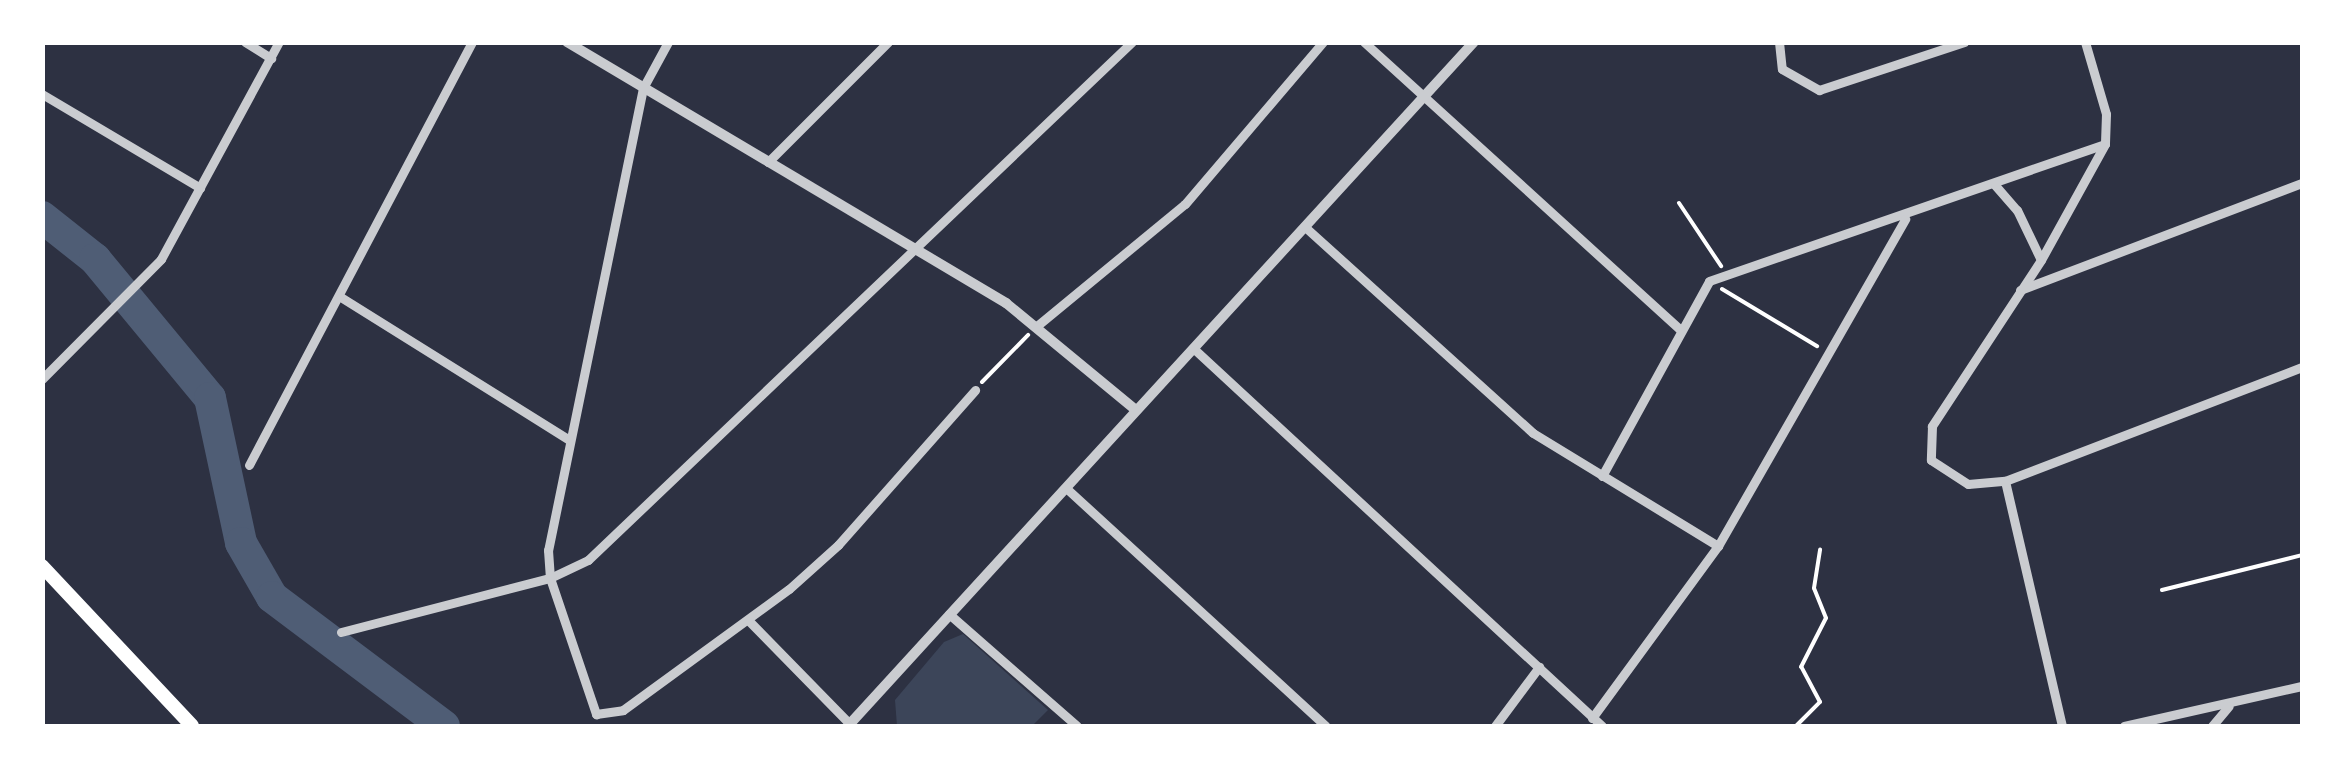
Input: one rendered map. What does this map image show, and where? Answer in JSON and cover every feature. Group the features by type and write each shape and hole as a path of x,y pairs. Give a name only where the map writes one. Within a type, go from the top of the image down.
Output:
{"main road":[{"path":"42,566 192,726"}],"street":[{"path":"245,42 271,58"},
{"path":"42,379 134,293 200,188 280,42"},
{"path":"249,464 472,42"},
{"path":"567,42 1038,324 1136,410"},
{"path":"668,42 643,88 548,550 550,578 588,704 606,716 623,710 750,622 838,545 975,390"},
{"path":"768,162 888,42"},
{"path":"341,632 550,578 612,542 1132,42"},
{"path":"1038,324 1185,204 1323,42"},
{"path":"1364,42 1679,328"},
{"path":"750,622 850,726 948,614 1474,42"},
{"path":"1779,42 1782,69 1819,90 1964,42"},
{"path":"2085,42 2106,114 2105,144 2041,260 1932,426 1928,448 1932,460 1955,480 2005,481 2302,367"},
{"path":"42,94 200,188"},
{"path":"1602,476 1679,328 1710,282 1906,218 2105,144"},
{"path":"2019,290 2302,183"},
{"path":"1994,184 2017,210 2041,260"},
{"path":"1592,718 1718,546 1906,218"},
{"path":"1305,227 1533,433 1718,546"},
{"path":"339,296 568,439"},
{"path":"1193,348 1602,726"},
{"path":"2005,481 2062,726"},
{"path":"1066,488 1326,726"},
{"path":"948,614 1076,726"},
{"path":"1494,726 1539,668"},
{"path":"2124,726 2302,686"},
{"path":"2212,726 2230,705"}],"path":[{"path":"1679,202 1727,274"},
{"path":"1710,282 1830,354"},
{"path":"975,390 1038,324"},
{"path":"1796,726 1820,702 1802,667 1826,618 1814,588 1820,550"},
{"path":"2162,590 2302,555"}],"shaded area":[{"path":"963,634 1048,710 1032,726 897,726 895,700 944,642"}],"waterway":[{"path":"42,217 95,259 210,398 241,543 272,597 444,726"}]}
